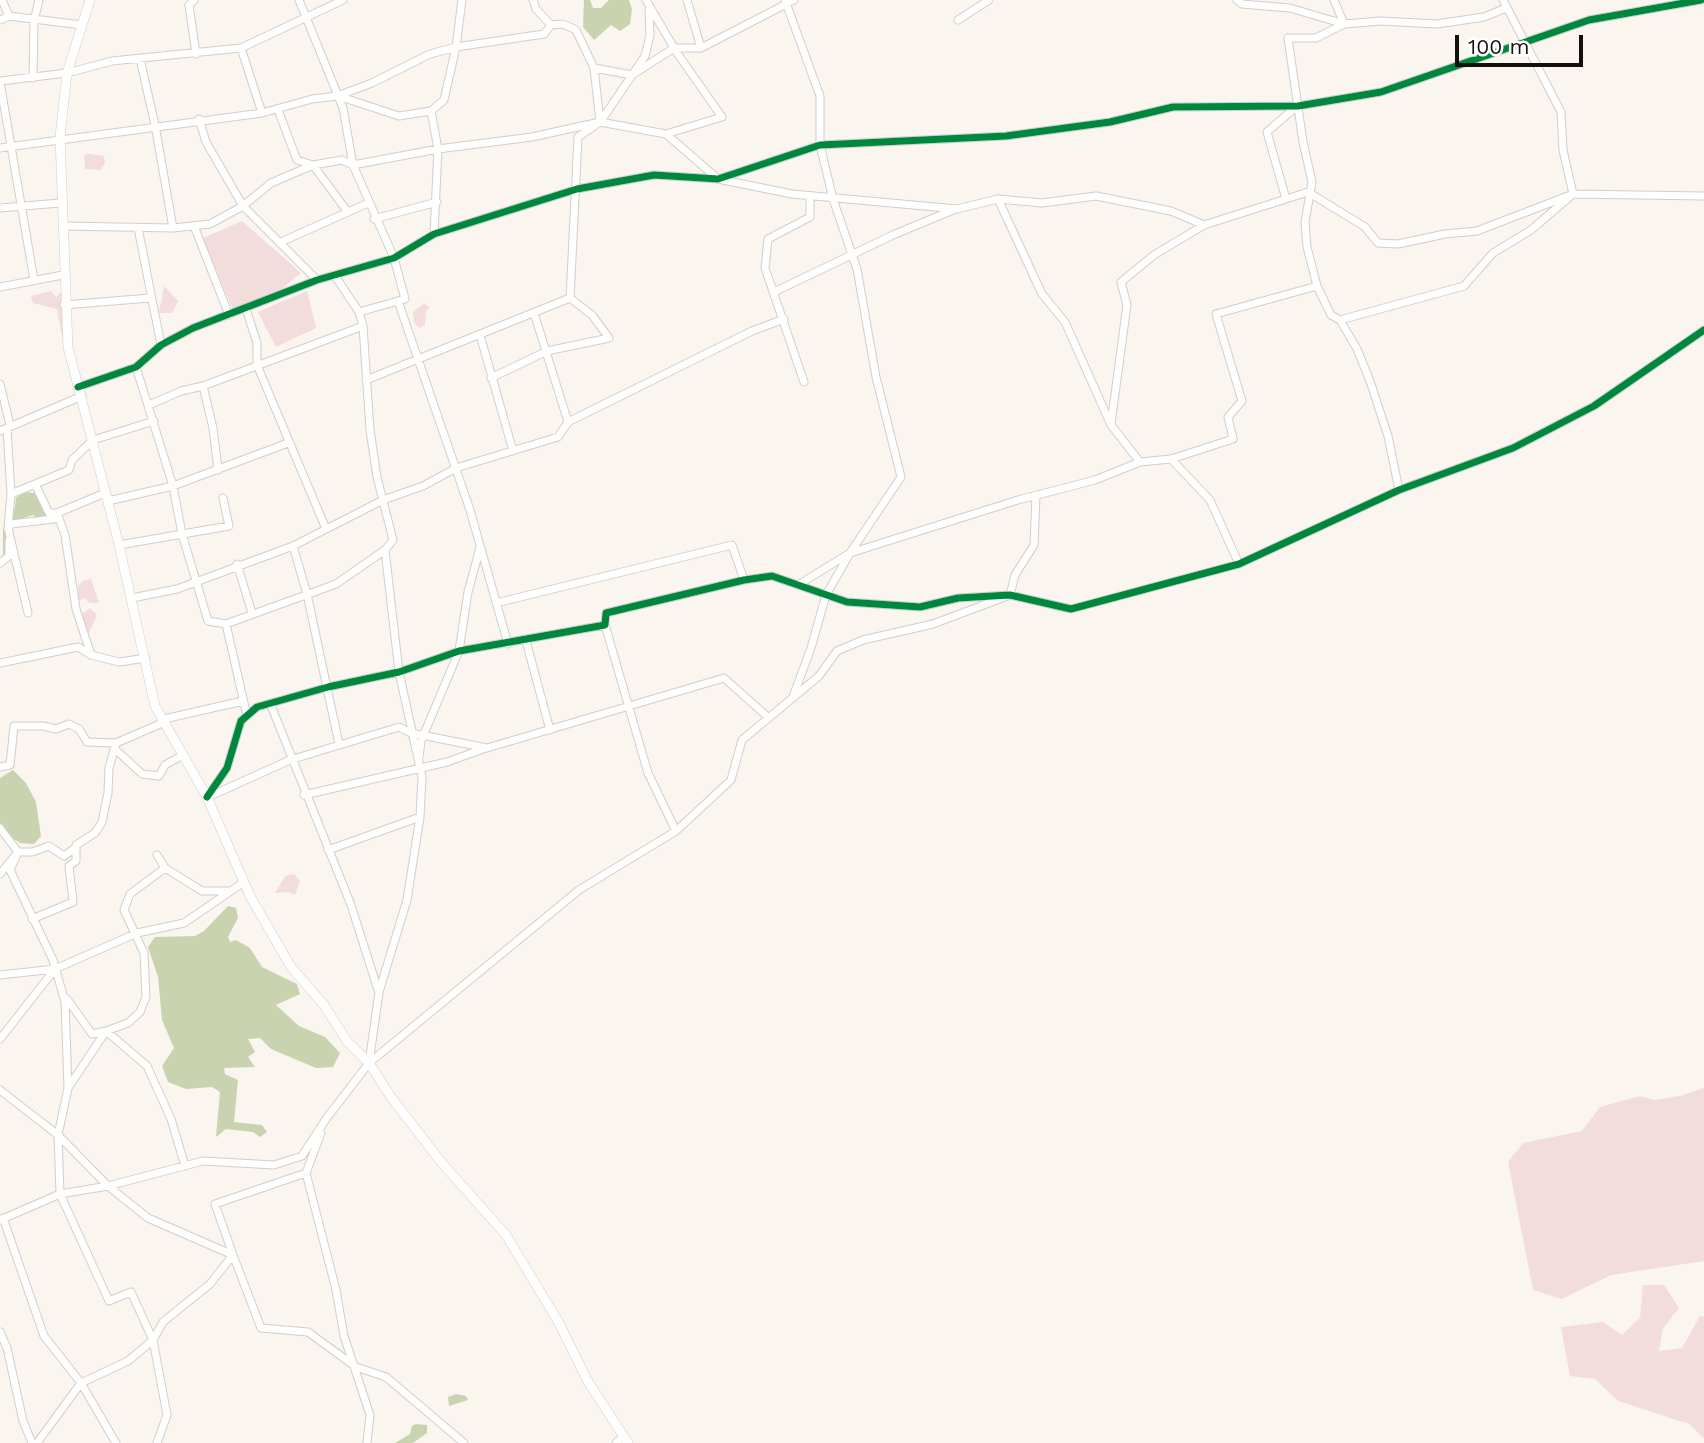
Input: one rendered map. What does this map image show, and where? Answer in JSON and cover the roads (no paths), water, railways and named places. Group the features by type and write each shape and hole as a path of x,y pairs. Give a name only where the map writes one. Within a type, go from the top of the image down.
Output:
{"street":[{"path":"2,0 9,16"},
{"path":"33,78 34,21 39,0"},
{"path":"90,0 68,73 60,138 64,304 68,347 132,598 155,706 207,797 244,882 291,967 324,1005 347,1041 369,1063 391,1097 442,1162 506,1235 559,1323 587,1380 626,1439 616,1443"},
{"path":"194,0 190,5 196,54"},
{"path":"299,0 346,119 353,165 374,219 394,258 405,299 359,312"},
{"path":"34,280 26,216 21,205 0,81 68,73 112,61 241,48 343,0"},
{"path":"337,96 399,116 431,111 443,100 456,47 462,0"},
{"path":"533,0 536,9 551,25"},
{"path":"687,0 701,48"},
{"path":"594,68 632,75 674,48 701,48 785,2 794,0"},
{"path":"958,20 989,0"},
{"path":"1237,0 1241,4 1290,8 1343,24 1381,21 1437,24 1484,17 1506,8"},
{"path":"1335,0 1343,24"},
{"path":"1503,0 1560,112 1563,149 1573,194"},
{"path":"718,179 820,145 1006,136 1111,122 1172,107 1298,106 1381,92 1589,20 1701,0"},
{"path":"785,2 820,96 820,145 833,199 851,254 901,477 825,595 811,648 794,695"},
{"path":"63,226 173,228 210,224 243,206 271,183 313,164 342,160 353,165 438,149 532,137 600,122 666,134 722,117 674,48 647,3"},
{"path":"570,298 578,137 600,122 645,57 650,35 647,3"},
{"path":"0,20 9,16 34,21 82,24"},
{"path":"0,148 278,110 312,99 337,96 372,83 419,58 456,47 544,34 551,25 563,24 576,30 594,68 600,122"},
{"path":"1343,24 1316,38 1288,37 1312,182 1308,192 1307,247 1317,286 1331,315 1340,320 1370,381 1388,436 1399,490"},
{"path":"241,48 262,113"},
{"path":"139,59 155,125 173,228"},
{"path":"1286,199 1267,132 1298,106"},
{"path":"278,110 297,160 313,164 347,211"},
{"path":"431,111 438,149 434,233"},
{"path":"199,119 206,142 243,206 317,280"},
{"path":"666,134 718,179"},
{"path":"6,428 136,367 161,345 193,328 317,280 394,258 434,233 576,189 654,175 718,179 833,199 957,209"},
{"path":"1111,425 1127,305 1121,282 1154,255 1204,225 1308,192 1365,227 1378,243 1398,244 1445,234 1477,231 1573,194 1653,193 1704,196"},
{"path":"1340,320 1464,286 1493,253 1531,230 1573,194"},
{"path":"804,382 765,268 768,239 810,217 810,196"},
{"path":"774,292 851,254 957,209 998,199 1042,203 1096,196 1171,211 1204,225"},
{"path":"998,199 1042,294 1065,322 1111,425 1140,462"},
{"path":"374,219 436,202"},
{"path":"0,208 60,203"},
{"path":"281,242 368,204"},
{"path":"194,226 229,315"},
{"path":"138,228 161,345"},
{"path":"0,287 63,275"},
{"path":"136,367 173,486 182,534 208,621 226,624 336,584 385,550 393,540 370,430 363,326 359,312 335,276"},
{"path":"798,585 850,553 1095,480 1140,462 1171,458 1233,439 1228,417 1242,401 1216,314 1317,286"},
{"path":"64,304 150,298"},
{"path":"366,380 570,298"},
{"path":"491,378 547,351 609,338 592,314 570,298"},
{"path":"398,301 456,468 508,644"},
{"path":"246,309 257,344 257,365 288,443 327,529"},
{"path":"534,313 568,422"},
{"path":"132,598 196,583 237,564 293,546 383,500 423,486 456,468 558,437 568,422 752,331 783,319"},
{"path":"149,405 188,388 203,386 363,326"},
{"path":"676,831 648,773 605,625 606,613 744,580 772,576 847,602 920,607 958,598 1010,595 1071,608 1239,564 1399,490 1513,449 1594,407 1704,330"},
{"path":"480,335 513,451"},
{"path":"0,384 11,494 9,556 5,562 0,563"},
{"path":"203,386 213,428 218,470"},
{"path":"11,494 36,486 69,470 72,460 93,440 154,421"},
{"path":"36,486 49,513 57,513 106,497 173,486 288,443"},
{"path":"1171,458 1210,500 1239,564"},
{"path":"1010,595 1015,575 1034,545 1036,496"},
{"path":"119,545 229,526 223,498"},
{"path":"0,508 10,507"},
{"path":"8,528 11,524 54,519 57,513"},
{"path":"57,513 65,535 79,622 91,655"},
{"path":"8,528 28,612"},
{"path":"496,603 732,545 744,580"},
{"path":"293,546 307,594 339,744"},
{"path":"369,1063 379,992 407,900 420,817 419,766 424,734 459,650 468,592 481,548"},
{"path":"385,550 399,672 419,766"},
{"path":"237,564 252,614"},
{"path":"116,1443 81,1383 44,1336 1,1218 60,1194 108,1186 203,1161 274,1166 302,1156 326,1119 369,1063 579,890 676,831 731,780 742,740 819,676 837,651 863,640 933,624 1010,595"},
{"path":"226,624 247,716"},
{"path":"207,797 227,768 241,721 257,707 328,687 399,672 459,650 526,641 605,625"},
{"path":"526,641 550,730"},
{"path":"0,663 78,648 91,655 119,662 146,658"},
{"path":"304,795 487,748 724,678 769,718"},
{"path":"0,767 10,765 14,726 56,729 69,724 79,729 87,742 116,746 160,724 164,719 243,701"},
{"path":"270,703 290,760 359,927 379,992"},
{"path":"207,797 290,760 398,727 411,733 487,748"},
{"path":"116,746 142,774 159,776 165,765 183,755"},
{"path":"18,852 32,852 49,846 64,856 100,829 109,768 116,746"},
{"path":"328,850 420,817"},
{"path":"0,828 18,852"},
{"path":"32,919 73,902 69,866 76,861 75,848"},
{"path":"0,874 18,852"},
{"path":"18,852 10,870 25,896 32,919 70,1007 92,1034 128,1023 140,1012 146,997 144,953 124,910 126,900 165,868"},
{"path":"157,855 165,868 202,891 232,890"},
{"path":"0,975 55,969 137,933 184,923 244,882"},
{"path":"0,1039 55,969"},
{"path":"55,969 65,1002 68,1088 58,1135 60,1194 109,1301 131,1292 153,1340 167,1415 157,1443"},
{"path":"68,1088 106,1031"},
{"path":"106,1031 147,1066 171,1119 185,1166"},
{"path":"0,1090 58,1135 108,1186 148,1218 233,1255"},
{"path":"326,1119 306,1173 336,1290 344,1336 370,1415 367,1443"},
{"path":"306,1173 215,1204 261,1328 308,1332 356,1367 386,1377 464,1443"},
{"path":"0,1332 7,1348 23,1421 34,1443 81,1383 128,1361 153,1340 163,1322 210,1284 233,1255"}]}
